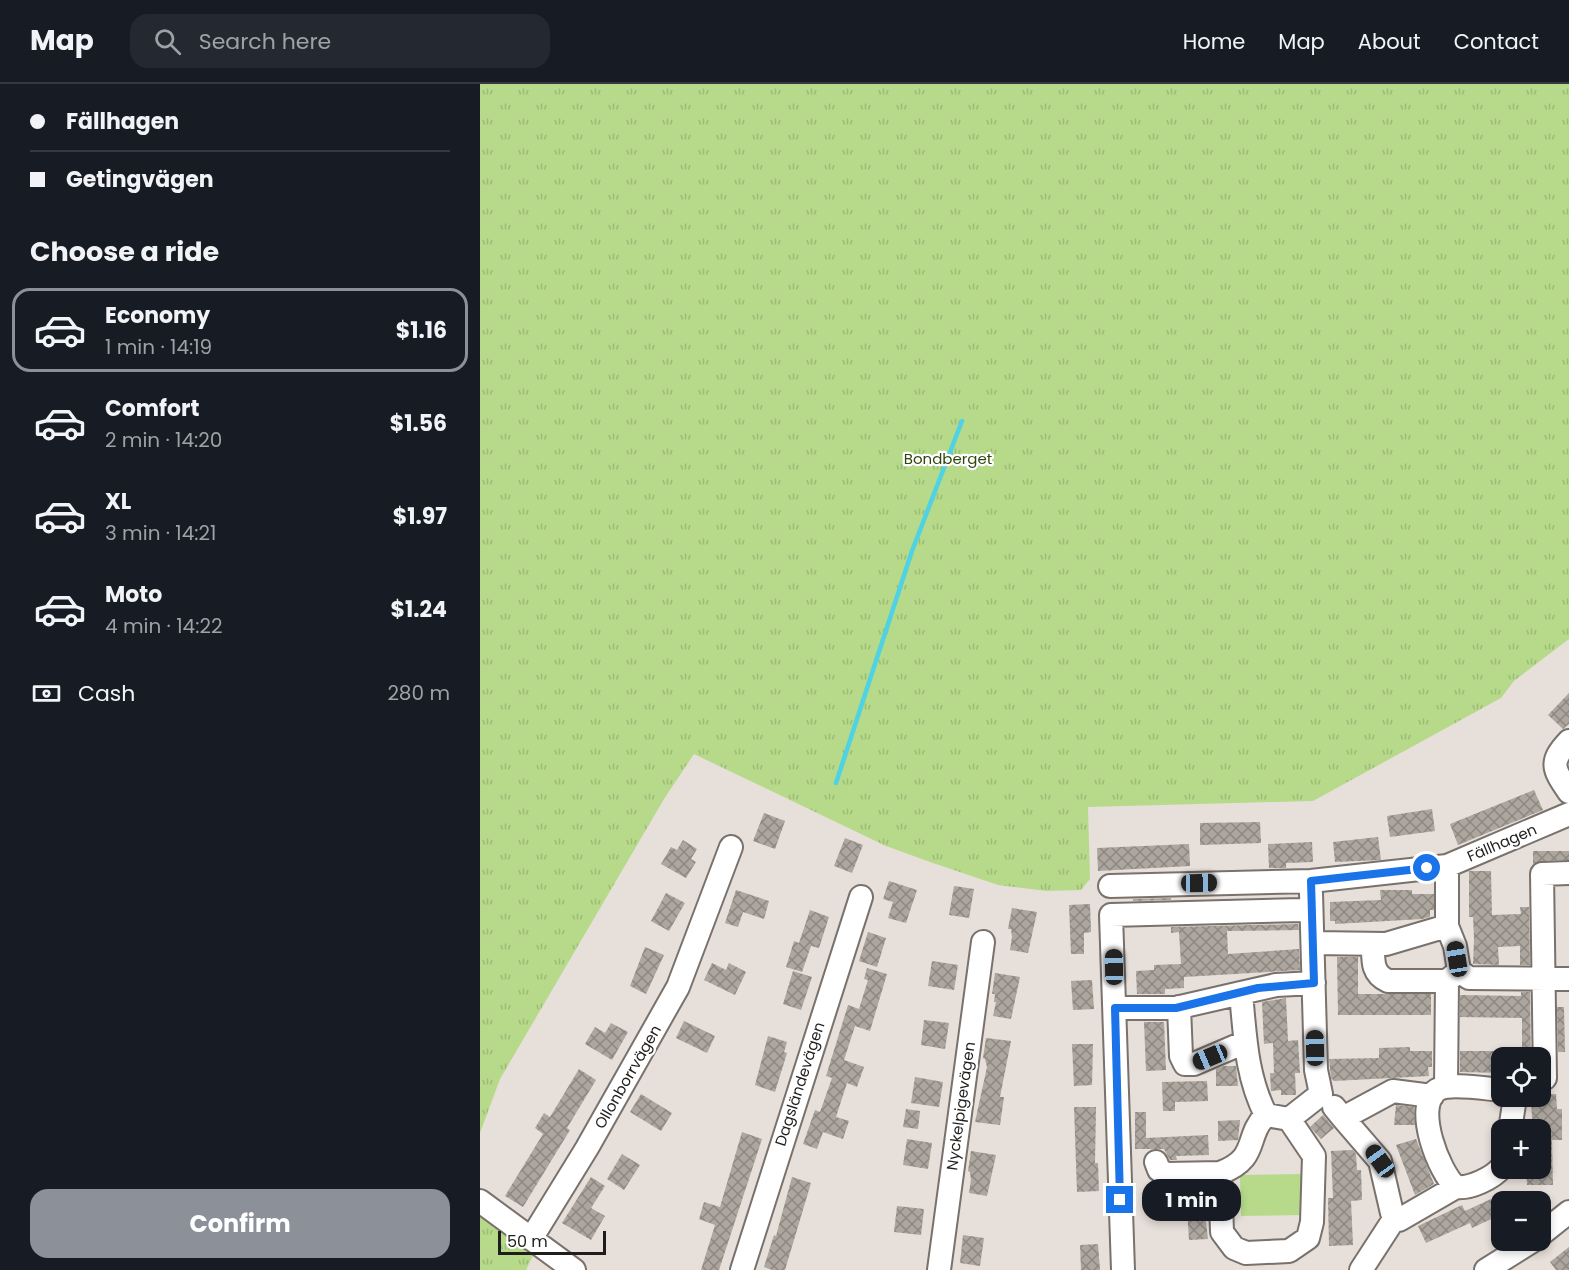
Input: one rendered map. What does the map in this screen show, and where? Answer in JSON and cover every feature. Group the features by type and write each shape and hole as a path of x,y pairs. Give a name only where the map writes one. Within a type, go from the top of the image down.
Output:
{"street":[{"path":"1569,741 1557,754 1555,761 1559,778 1569,792"},
{"name":"Fällhagen","path":"1110,885 1311,881 1447,866 1569,814"},
{"name":"Ollonborrvägen","path":"531,1239 587,1148 678,987 731,847"},
{"path":"1447,866 1447,926 1455,946 1453,976 1439,1091 1428,1106 1429,1139 1449,1182 1456,1187"},
{"path":"1544,1047 1542,874 1569,873"},
{"path":"1311,881 1316,1070 1321,1094 1380,1161 1392,1213 1399,1220 1456,1187 1471,1186 1491,1176"},
{"name":"Dagsländevägen","path":"742,1270 861,897"},
{"path":"1123,1270 1114,946 1111,915 1303,910"},
{"path":"1314,944 1373,945 1447,926"},
{"name":"Nyckelpigevägen","path":"939,1270 983,942"},
{"path":"1373,945 1373,965 1380,978 1388,981 1453,976 1569,979"},
{"path":"1115,1008 1179,1007 1267,987 1314,983"},
{"path":"1241,993 1243,1043 1257,1094 1266,1114"},
{"path":"1179,1007 1181,1056 1185,1064 1194,1064 1243,1043"},
{"path":"1343,1118 1393,1091 1491,1090"},
{"path":"1289,1119 1321,1094"},
{"path":"1220,1173 1222,1232 1234,1248 1246,1252 1289,1251 1304,1242 1312,1222 1314,1156 1289,1119 1266,1114"},
{"path":"1156,1162 1159,1170 1167,1174 1220,1173 1246,1156 1259,1121 1266,1114"},
{"path":"480,1201 574,1270"},
{"path":"1551,1226 1569,1212"},
{"path":"1361,1270 1396,1216"},
{"path":"1486,1270 1516,1251"}],"green space":[{"name":"Bondberget","path":"480,84 1569,84 1569,639 1514,681 1501,698 1313,801 1088,807 1090,879 1081,890 1047,891 998,885 933,863 886,846 694,754 664,799 500,1079 480,1133"},
{"path":"1303,1174 1304,1215 1241,1216 1240,1175"},
{"path":"480,1198 541,1239 526,1270 480,1270"}],"building":[{"path":"1569,693 1569,724 1563,729 1548,715"},
{"path":"1534,790 1543,810 1458,845 1450,824"},
{"path":"1432,809 1435,831 1390,837 1387,816"},
{"path":"764,813 785,821 775,849 753,841"},
{"path":"1260,822 1261,843 1200,845 1200,823"},
{"path":"1378,837 1381,860 1335,862 1333,842"},
{"path":"845,838 863,845 852,873 834,866"},
{"path":"683,840 697,849 691,859 696,862 686,878 661,864 671,847 677,850"},
{"path":"1312,842 1313,862 1286,863 1286,868 1269,868 1268,844"},
{"path":"1189,844 1190,866 1098,871 1097,848"},
{"path":"1533,851 1569,851 1569,860 1542,861 1533,864"},
{"path":"1469,871 1491,871 1492,915 1521,914 1520,907 1529,907 1530,965 1520,965 1520,946 1498,947 1499,965 1473,964 1474,939 1473,917 1469,917"},
{"path":"889,881 917,890 906,923 888,918 893,902 883,899"},
{"path":"954,886 974,889 969,918 949,915"},
{"path":"736,890 769,901 764,919 743,912 738,927 725,923"},
{"path":"1380,890 1412,890 1412,894 1434,894 1434,910 1430,910 1430,917 1422,919 1335,924 1335,921 1330,921 1330,902 1381,900"},
{"path":"666,893 685,903 669,931 651,921"},
{"path":"1171,898 1171,900 1133,901 1133,899"},
{"path":"1090,904 1091,932 1084,933 1084,954 1071,954 1069,905"},
{"path":"1012,908 1037,912 1028,953 1010,950 1012,937 1011,929 1008,929"},
{"path":"810,910 829,917 819,948 811,946 802,972 786,967 794,941 799,943"},
{"path":"1298,924 1299,930 1227,931 1228,954 1299,949 1300,970 1184,977 1184,988 1165,989 1165,994 1137,994 1136,971 1154,970 1154,965 1181,964 1179,932 1171,933 1171,927"},
{"path":"868,932 886,938 877,967 859,961"},
{"path":"645,947 664,955 646,994 630,986"},
{"path":"1337,957 1358,957 1358,994 1431,994 1431,1015 1338,1015"},
{"path":"932,961 958,965 954,990 928,986"},
{"path":"712,963 726,970 729,963 746,972 735,995 704,980"},
{"path":"867,968 887,974 870,1031 855,1026 844,1060 864,1067 857,1087 847,1083 836,1117 849,1121 843,1139 823,1132 817,1149 803,1144 815,1110 820,1112 832,1078 826,1076 848,1005 859,1009 868,980 864,979"},
{"path":"793,971 812,977 801,1010 783,1004"},
{"path":"995,973 1020,977 1011,1019 993,1016 996,1002 994,1002 995,994 992,994"},
{"path":"1092,980 1094,1009 1073,1010 1071,981"},
{"path":"1521,992 1530,992 1531,1047 1522,1047 1522,1018 1460,1017 1460,995 1521,996"},
{"path":"1286,998 1288,1041 1298,1040 1300,1073 1295,1073 1296,1095 1281,1095 1281,1090 1271,1091 1270,1073 1274,1073 1273,1043 1264,1044 1262,1002"},
{"path":"1557,1007 1564,1007 1565,1052 1558,1052"},
{"path":"924,1020 949,1023 945,1049 921,1045"},
{"path":"684,1021 715,1036 707,1053 676,1038"},
{"path":"1144,1022 1164,1022 1166,1070 1146,1071"},
{"path":"611,1023 628,1032 612,1060 585,1044 595,1027 605,1033"},
{"path":"768,1036 787,1042 784,1052 787,1053 775,1092 755,1085"},
{"path":"986,1038 1011,1041 1000,1097 1004,1097 1000,1125 975,1122 987,1067 983,1058"},
{"path":"1072,1044 1093,1044 1092,1085 1074,1086"},
{"path":"1410,1047 1410,1051 1432,1051 1432,1067 1428,1067 1429,1076 1334,1081 1331,1078 1329,1059 1379,1058 1379,1048"},
{"path":"1460,1051 1491,1051 1491,1073 1460,1072"},
{"path":"1236,1066 1238,1086 1216,1086 1216,1069"},
{"path":"579,1069 596,1080 567,1128 570,1130 523,1207 505,1196 543,1134 535,1128 544,1113 550,1117"},
{"path":"915,1077 943,1082 939,1107 911,1103"},
{"path":"1207,1081 1208,1101 1175,1102 1175,1111 1163,1111 1162,1082"},
{"path":"641,1094 672,1113 661,1131 630,1112"},
{"path":"1551,1094 1556,1094 1557,1109 1562,1109 1562,1140 1552,1140 1553,1185 1527,1185 1527,1179 1551,1179 1551,1119 1532,1119 1531,1107 1551,1107"},
{"path":"1396,1105 1414,1107 1415,1125 1394,1125"},
{"path":"1074,1107 1096,1107 1095,1163 1098,1163 1099,1191 1077,1192"},
{"path":"906,1109 920,1111 918,1129 903,1127"},
{"path":"1135,1112 1146,1112 1146,1138 1208,1135 1209,1155 1176,1156 1177,1160 1170,1160 1164,1149 1135,1149"},
{"path":"1323,1115 1334,1128 1321,1139 1310,1127"},
{"path":"1240,1120 1238,1140 1218,1141 1218,1121"},
{"path":"742,1132 762,1139 719,1270 701,1270 715,1225 699,1219 704,1202 720,1207"},
{"path":"907,1139 932,1143 928,1169 903,1165"},
{"path":"1416,1139 1434,1184 1415,1195 1396,1145"},
{"path":"1353,1150 1356,1154 1357,1170 1361,1170 1362,1200 1351,1201 1353,1245 1329,1246 1328,1198 1333,1198 1331,1151"},
{"path":"971,1151 996,1155 987,1196 969,1193 971,1180 968,1171"},
{"path":"622,1154 640,1165 624,1190 607,1179"},
{"path":"591,1177 605,1186 591,1208 605,1216 591,1240 562,1223"},
{"path":"792,1177 811,1183 785,1270 772,1270 764,1267 774,1235 776,1236"},
{"path":"1182,1187 1202,1187 1208,1239 1189,1240 1187,1208 1183,1208"},
{"path":"1491,1199 1491,1219 1472,1228 1470,1223 1426,1243 1418,1226 1462,1205 1465,1211"},
{"path":"897,1206 924,1209 921,1235 894,1232"},
{"path":"963,1235 984,1238 980,1266 960,1263"},
{"path":"1098,1244 1100,1270 1081,1270 1080,1245"},
{"path":"1569,1247 1569,1270 1556,1270 1550,1262"}],"waterway":[{"path":"836,783 912,551 962,421"}],"route":[{"path":"1120,1200 1115,1008 1176,1008 1258,988 1314,983 1311,881 1427,868"}]}
